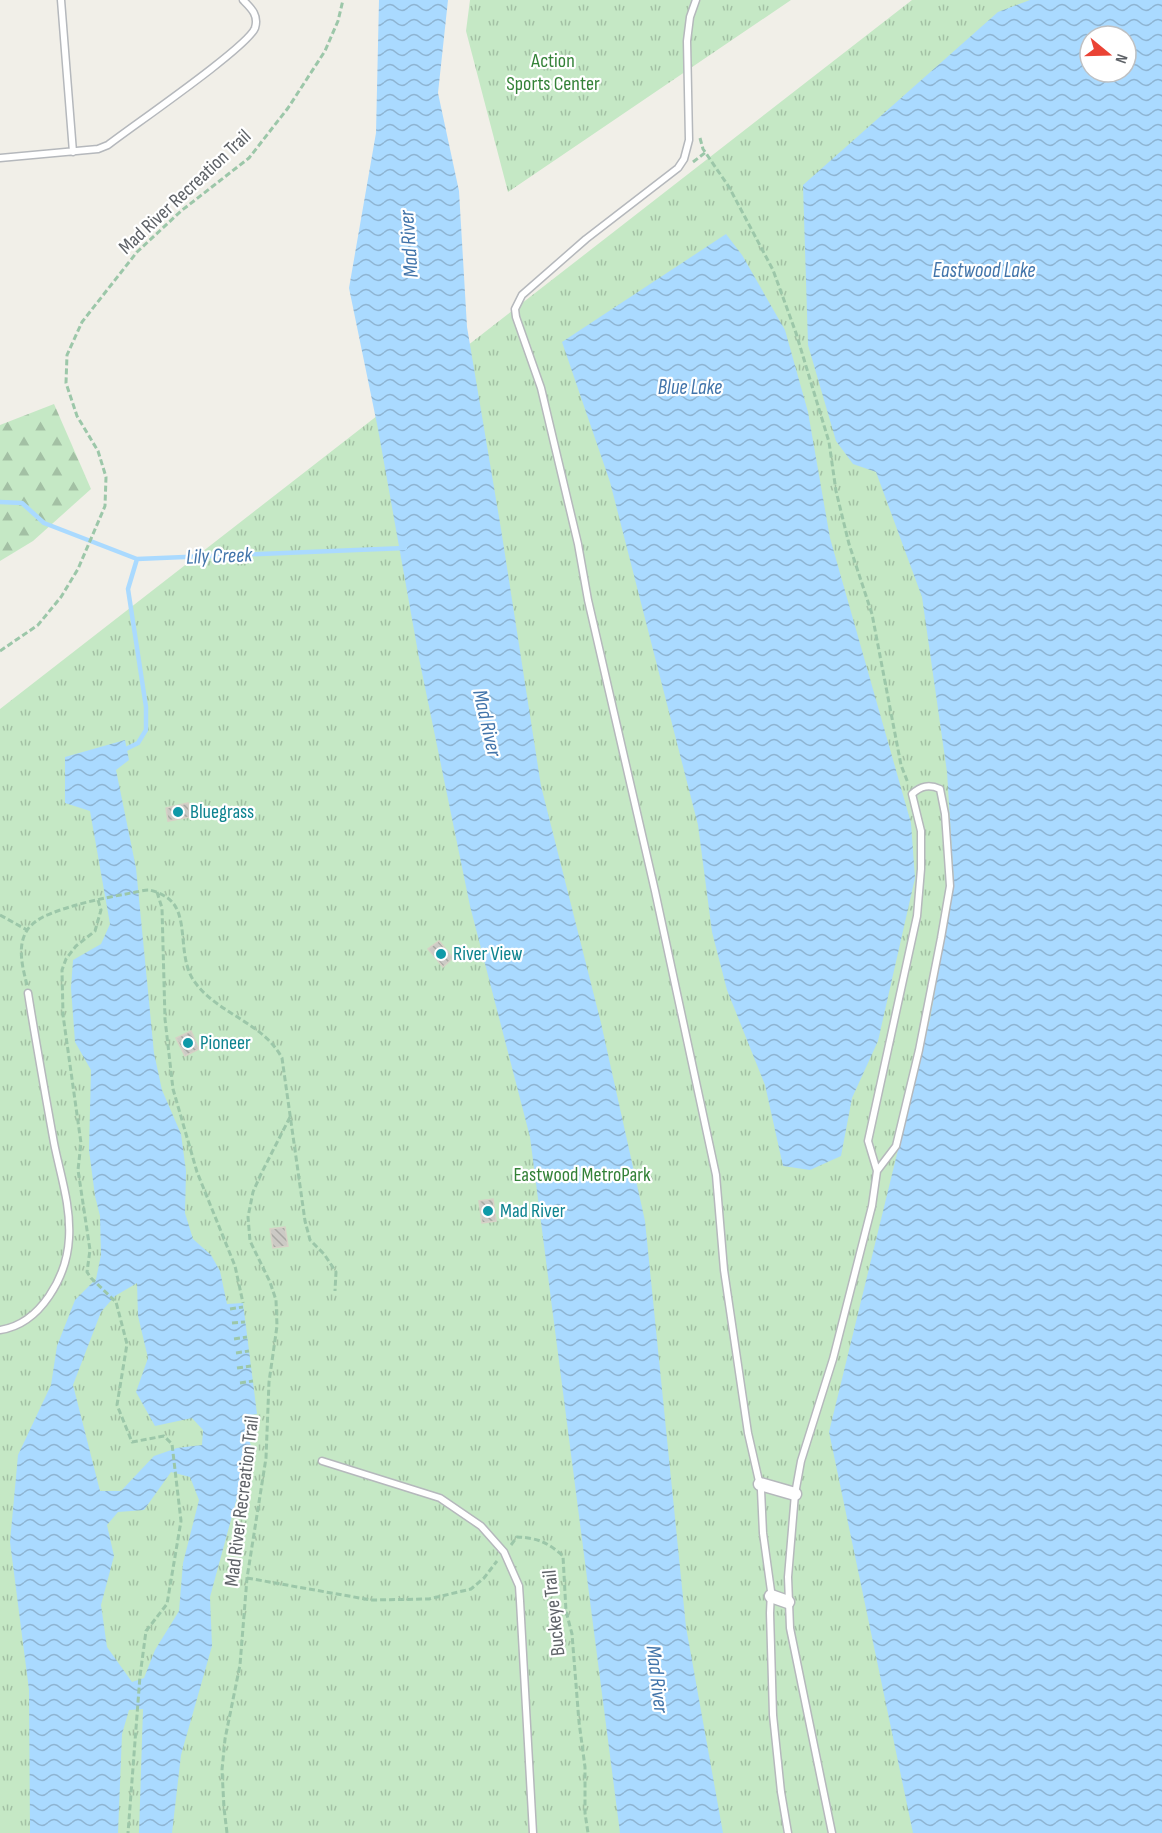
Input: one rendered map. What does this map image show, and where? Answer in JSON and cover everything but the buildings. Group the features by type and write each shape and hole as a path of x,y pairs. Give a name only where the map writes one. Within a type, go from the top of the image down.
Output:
{"street":[{"path":"760,1484 795,1494"},
{"path":"771,1596 788,1602"}],"lane":[{"path":"61,0 73,152"},
{"path":"0,158 98,149 108,145 252,33 256,18 254,11 243,0"},
{"path":"696,0 690,17 687,41 688,148 684,159 678,168 544,274 522,295 515,309 541,388 578,544 588,600 655,891 716,1175 724,1270 748,1433 760,1484 763,1533 771,1596 773,1715 788,1833"},
{"path":"832,1833 790,1628 788,1577 795,1494 801,1461 833,1359 872,1206 877,1171 868,1141 917,916 921,831 912,794 918,788 931,785 940,789 945,814 950,886 920,1050 896,1146 877,1171"},
{"path":"0,1330 22,1324 48,1297 67,1255 69,1236 66,1193 55,1146 28,993"},
{"path":"322,1461 440,1498 481,1526 504,1552 519,1586 532,1833"}],"path":[{"name":"Mad River Recreation Trail","path":"0,651 38,625 61,597 78,569 105,506 106,477 98,452 77,416 66,383 67,356 82,322 137,252 181,211 249,158 288,108 325,51 338,21 343,0"},
{"path":"688,116 695,125 706,152 729,187 774,270 795,333 830,442 836,490 849,544 872,614 901,765 912,794"},
{"path":"687,167 706,152"},
{"path":"28,993 21,947 27,930 43,916 100,899 148,890 168,898 180,913 186,963 200,990 211,1001 267,1038 282,1058 301,1196 310,1239 336,1272 335,1291"},
{"path":"157,892 162,908 165,1019 173,1089 197,1172 235,1266 243,1305 230,1309"},
{"path":"100,899 101,910 95,931 76,946 66,959 62,970 63,1015 81,1143 78,1170 90,1250 87,1272 116,1302 127,1344 117,1405 132,1442 164,1436 172,1444 181,1521 167,1604 146,1631 136,1715 128,1833"},
{"path":"0,915 27,930"},
{"name":"Mad River Recreation Trail","path":"227,1833 222,1770 225,1738 240,1665 247,1578 266,1458 269,1382 277,1326 276,1300 250,1241 248,1216 253,1192 291,1115"},
{"path":"232,1323 245,1322"},
{"path":"234,1339 247,1337"},
{"path":"236,1353 249,1352"},
{"path":"237,1368 251,1366"},
{"path":"240,1383 253,1381"},
{"name":"Buckeye Trail","path":"247,1578 371,1600 429,1599 471,1589 484,1578 517,1538 531,1538 549,1544 563,1556 566,1611 572,1634 585,1767 585,1813 588,1833"}],"green space":[{"name":"Action Sports Center","path":"470,0 791,0 508,192 466,31"},
{"name":"Eastwood MetroPark","path":"912,0 1162,0 1162,1833 0,1833 0,709"},
{"path":"54,404 91,489 33,541 0,561 0,425"}],"water":[{"path":"379,0 448,0 438,93 459,191 467,327 541,786 601,1023 645,1221 686,1627 723,1833 620,1833 530,1137 470,906 419,658 378,429 349,288 376,133"},
{"name":"Eastwood Lake","path":"1030,0 1162,0 1162,1833 913,1833 829,1432 930,1019 954,884 947,772 922,597 876,472 853,464 836,441 808,345 803,185 998,12"},
{"name":"Blue Lake","path":"726,234 742,255 785,330 808,412 830,538 911,823 915,878 878,1041 852,1098 841,1156 810,1170 783,1166 765,1085 727,990 712,932 698,825 610,482 562,342"},
{"path":"125,740 129,760 116,770 136,868 154,1053 162,1090 181,1134 186,1171 185,1213 193,1239 211,1255 220,1271 227,1304 243,1303 257,1414 242,1416 251,1446 210,1597 212,1646 181,1755 172,1833 139,1833 143,1709 129,1710 122,1734 118,1833 30,1833 29,1690 10,1542 18,1455 51,1385 57,1346 75,1300 96,1279 101,1255 100,1216 89,1150 91,1070 75,1042 71,988 73,960 101,944 110,924 90,811 65,803 65,757","holes":["137,1283 138,1316 148,1358 136,1392 155,1426 192,1418 203,1430 202,1445 177,1448 154,1456 121,1491 100,1491 73,1385 101,1312 115,1296","171,1472 190,1477 199,1500 183,1563 179,1611 155,1650 144,1678 132,1682 107,1647 101,1605 114,1556 107,1525 118,1512 144,1510"]}],"waterway":[{"name":"Lily Creek","path":"0,502 22,503 44,523 137,559 405,548"},
{"path":"122,751 138,743 146,730 146,707 128,589 137,559"}],"place":[{"name":"Bluegrass","path":"178,812"},
{"name":"River View","path":"441,954"},
{"name":"Pioneer","path":"188,1043"},
{"name":"Mad River","path":"488,1211"}]}
